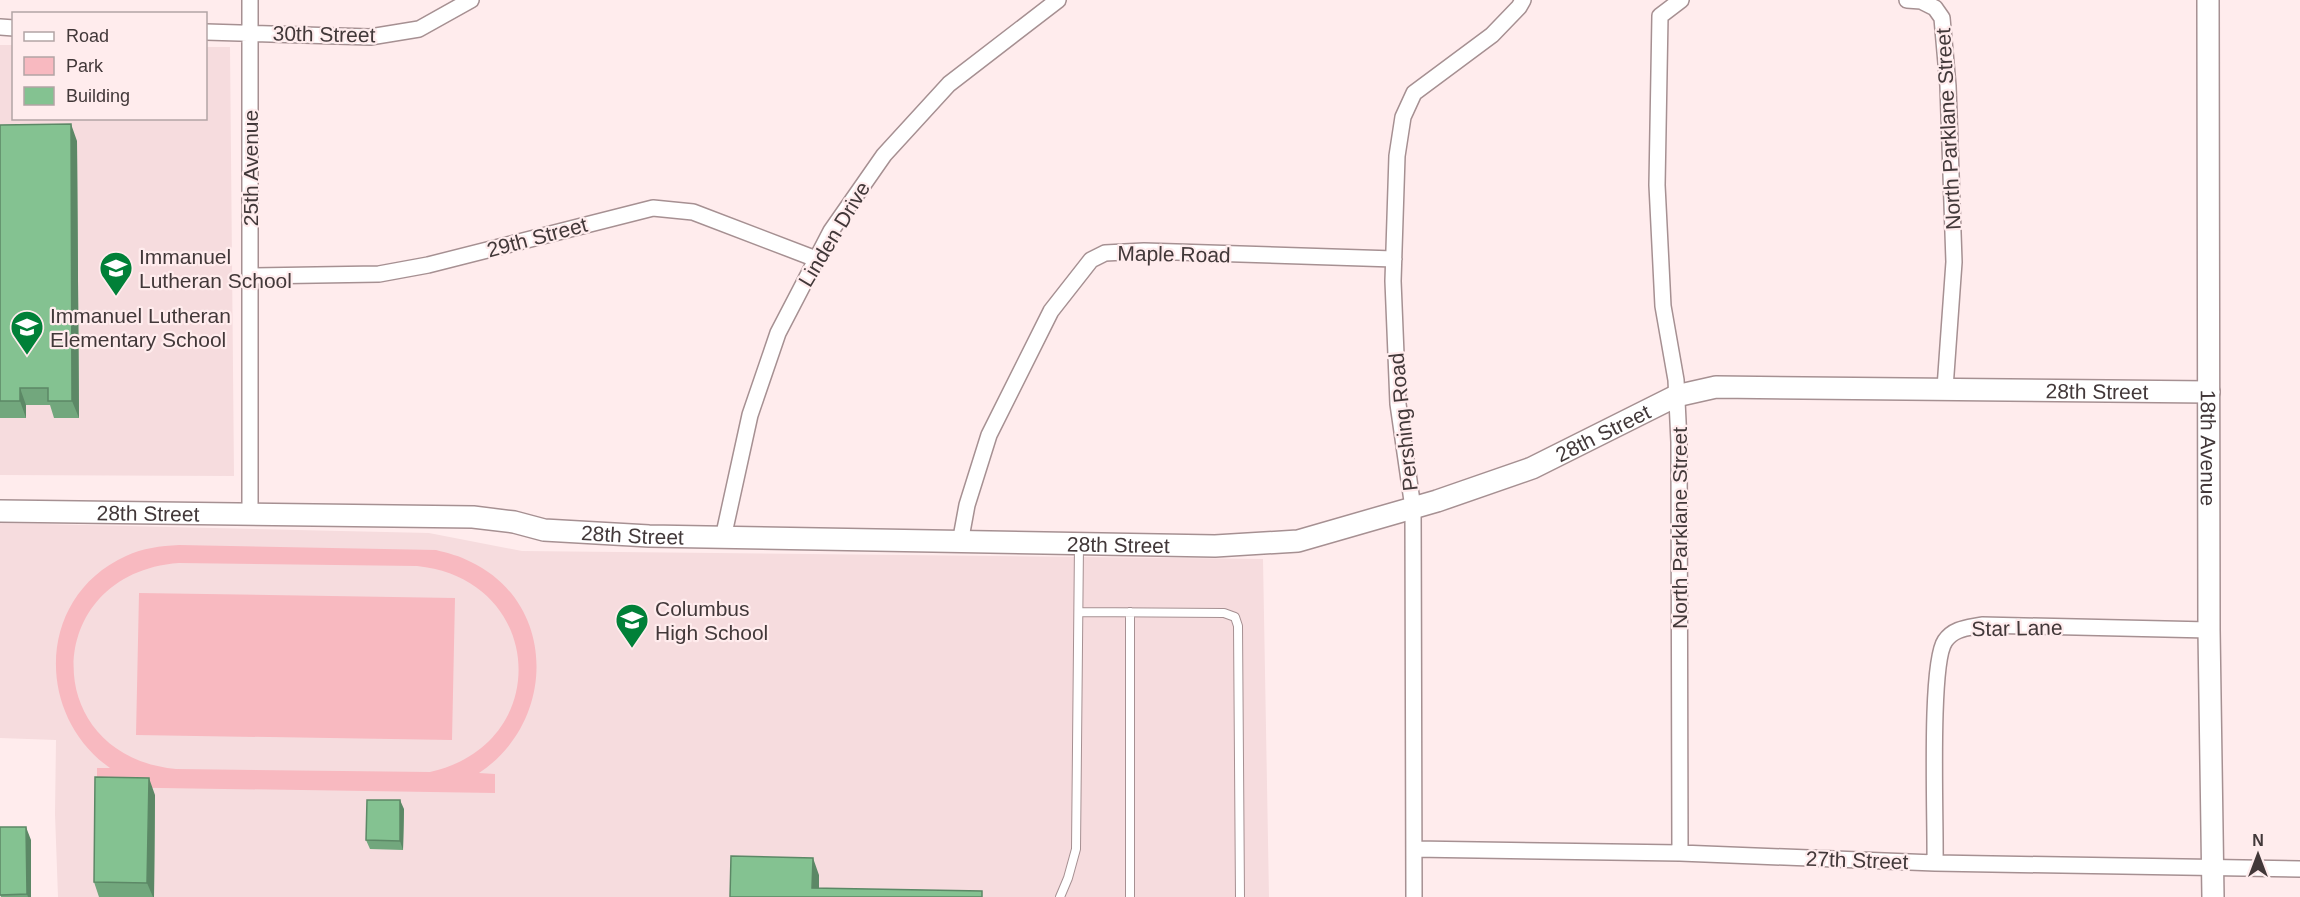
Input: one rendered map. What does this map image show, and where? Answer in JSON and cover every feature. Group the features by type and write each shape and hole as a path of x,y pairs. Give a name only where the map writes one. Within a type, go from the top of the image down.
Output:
{"street":[{"name":"25th Avenue","path":"250,0 250,515"},
{"name":"30th Street","path":"207,32 370,37 419,29 471,0"},
{"name":"Linden Drive","path":"723,538 750,415 778,333 831,231 884,155 949,84 1058,0"},
{"name":"Pershing Road","path":"1414,897 1413,508 1398,404 1394,259 1397,156 1403,117 1414,93 1492,35 1519,7 1522,0"},
{"name":"North Parklane Street","path":"1680,853 1679,442 1676,396 1663,306 1657,185 1660,16 1681,0"},
{"name":"North Parklane Street","path":"1907,0 1921,1 1935,8 1942,18 1948,86 1954,262 1945,388"},
{"name":"18th Avenue","path":"2208,0 2209,630 2213,897"},
{"name":"29th Street","path":"250,276 379,274 428,265 653,208 693,212 816,259"},
{"name":"Maple Road","path":"960,543 967,505 989,435 1051,311 1090,260 1105,253 1144,251 1394,259"},
{"name":"28th Street","path":"0,511 472,517 514,522 544,530 649,536 1215,546 1298,541 1413,508 1532,468 1676,396 1716,387 2209,392"},
{"name":"Star Lane","path":"1935,863 1936,677 1944,642 1957,630 1982,625 2209,630"},
{"name":"27th Street","path":"1414,849 1680,853 1935,863 2300,869"}],"lane":[{"path":"1060,897 1076,849 1079,543"},
{"path":"1078,612 1224,613 1235,617 1238,626 1240,897"},
{"path":"1130,612 1130,897"}],"shaded area":[{"name":"Immanuel Lutheran School","path":"0,45 12,45 12,120 207,120 207,47 230,47 234,476 0,475"},
{"name":"Columbus High School","path":"0,523 429,533 522,551 1263,559 1269,897 58,897 55,814 56,740 0,738"}],"green space":[{"path":"179,545 436,550 467,560 499,581 520,606 532,634 536,664 533,695 522,724 504,751 479,773 495,774 495,793 97,787 97,768 110,768 85,745 68,718 58,688 56,657 62,626 75,598 97,574 132,553","holes":["179,563 417,566 459,577 491,600 510,630 518,663 515,698 499,730 471,756 430,772 176,769 131,757 99,733 80,701 74,665 81,629 100,598 133,574"]},
{"path":"139,593 455,598 452,740 136,735"}],"building":[{"path":"71,124 72,401 48,401 48,388 20,388 20,401 0,401 0,125"},
{"path":"95,777 149,778 147,883 94,882"},
{"path":"367,800 400,800 400,841 366,840"},
{"path":"0,827 26,827 27,894 0,895"},
{"path":"731,856 813,858 812,888 982,891 982,897 730,897"}],"place":[{"name":"Immanuel Lutheran School","path":"116,297"},
{"name":"Immanuel Lutheran Elementary School","path":"27,356"},
{"name":"Columbus High School","path":"632,649"}]}
